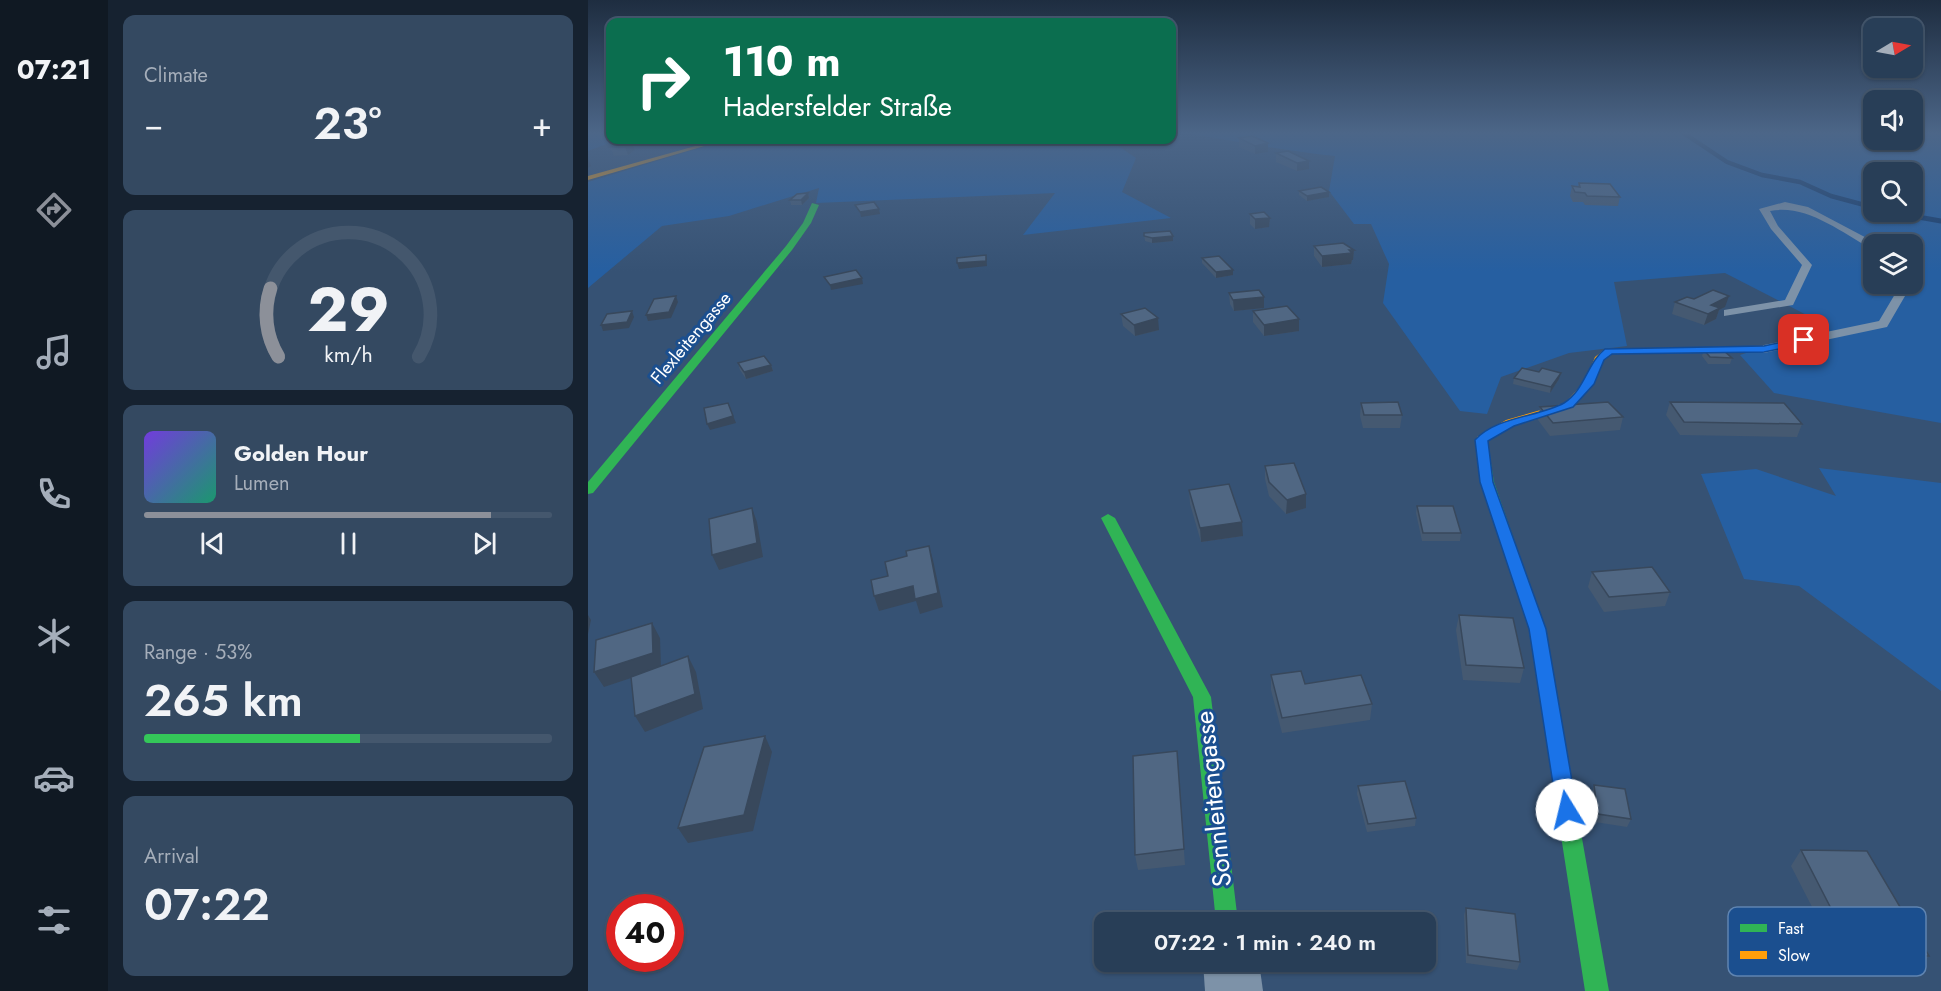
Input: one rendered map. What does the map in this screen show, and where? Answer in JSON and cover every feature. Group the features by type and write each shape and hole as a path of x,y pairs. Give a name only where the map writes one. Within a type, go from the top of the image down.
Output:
{"street":[{"name":"Flexleitengasse","path":"588,490 789,248 807,223 815,205"},
{"path":"1597,991 1537,629 1487,482 1481,440 1510,423 1569,405 1590,381 1599,359 1609,351 1764,349"},
{"name":"Sonnleitengasse","path":"1108,518 1202,697 1226,912"},
{"path":"1232,972 1234,991"}],"lane":[{"path":"1728,313 1789,303 1807,265 1774,227 1764,209 1785,205 1805,209 1863,240"},
{"path":"1764,349 1883,324 1900,294"}],"shaded area":[{"path":"600,178 1128,178 1122,192 1171,218 1023,235 1055,193 816,203 819,188 729,216 662,226 588,288 588,182"},
{"path":"1331,178 1863,178 1863,222 1923,222 1923,178 1941,178 1941,423 1774,393 1740,355 1828,326 1725,273 1614,282 1627,346 1569,353 1501,377 1487,414 1460,411 1383,303 1389,264 1371,224 1354,224 1329,191"},
{"path":"1819,468 1941,483 1941,691 1799,586 1744,579 1701,474 1756,469 1836,496"}],"building":[{"path":"1579,183 1610,184 1620,197 1587,196 1585,193 1575,192 1572,186 1580,187"},
{"path":"1321,187 1329,192 1307,196 1299,191"},
{"path":"808,193 801,200 790,200 797,194"},
{"path":"874,202 879,209 860,212 855,205"},
{"path":"1264,212 1270,218 1255,219 1250,214"},
{"path":"1170,231 1173,236 1152,238 1144,236 1144,233"},
{"path":"1343,243 1354,250 1349,250 1352,253 1322,256 1314,246"},
{"path":"986,255 986,261 957,263 957,258"},
{"path":"1219,256 1233,270 1216,272 1202,258"},
{"path":"856,270 862,278 830,285 824,277"},
{"path":"1259,290 1264,297 1233,300 1229,293"},
{"path":"1713,290 1729,296 1711,305 1720,308 1708,314 1675,302 1687,297 1694,299"},
{"path":"676,296 669,312 646,315 654,299"},
{"path":"1287,306 1299,319 1264,325 1253,311"},
{"path":"1145,308 1158,318 1134,325 1121,314"},
{"path":"632,311 627,322 601,325 607,314"},
{"path":"1704,350 1724,351 1732,358 1710,357"},
{"path":"764,356 771,365 744,372 738,363"},
{"path":"1522,368 1539,372 1542,368 1561,373 1551,387 1514,378"},
{"path":"1398,402 1402,415 1364,415 1361,403"},
{"path":"1608,402 1623,417 1553,423 1540,407"},
{"path":"1670,402 1784,403 1802,424 1684,422"},
{"path":"728,403 733,416 707,424 704,408"},
{"path":"1294,463 1306,494 1287,500 1269,482 1265,466"},
{"path":"1229,484 1242,522 1200,528 1189,490"},
{"path":"1417,506 1453,506 1461,533 1423,533"},
{"path":"752,508 757,543 712,555 709,519"},
{"path":"929,546 938,593 915,599 913,586 874,596 871,580 888,576 885,562 907,556 906,551"},
{"path":"1652,567 1670,592 1609,597 1592,572"},
{"path":"1459,615 1513,618 1524,668 1466,665"},
{"path":"652,623 653,653 594,672 596,640"},
{"path":"688,656 695,694 635,716 631,677"},
{"path":"1301,671 1305,684 1361,675 1372,704 1282,718 1271,675"},
{"path":"765,736 744,815 678,828 704,747"},
{"path":"1177,751 1184,849 1135,855 1133,756"},
{"path":"1405,781 1416,818 1368,824 1358,786"},
{"path":"1594,785 1625,789 1631,819 1598,814"},
{"path":"1801,850 1867,851 1900,907 1830,907"},
{"path":"1466,908 1515,914 1520,962 1468,955"}],"waterway":[{"path":"1780,178 1800,182 1831,196 1863,205"},
{"path":"1923,218 1941,221"}],"traffic: fast":[{"path":"588,490 789,248 807,223 815,205"},
{"path":"1482,445 1487,482 1537,629 1597,991"},
{"path":"1108,518 1202,697 1226,912"}],"traffic: slow":[{"path":"1482,445 1481,440 1510,423 1569,405 1590,382 1599,359 1609,351 1764,349"}],"route":[{"path":"1567,810 1537,629 1487,482 1481,440 1510,423 1569,405 1590,381 1599,359 1609,351 1764,349 1804,340"}]}
